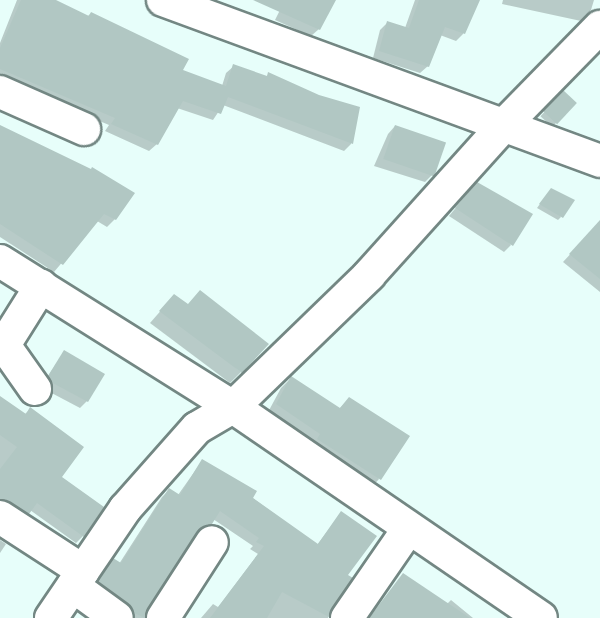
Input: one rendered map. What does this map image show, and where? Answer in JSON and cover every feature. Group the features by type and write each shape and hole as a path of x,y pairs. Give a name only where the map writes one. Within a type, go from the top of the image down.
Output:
{"street":[{"path":"163,0 600,161"},
{"path":"51,618 124,508 197,428 233,406 369,275 503,126 600,27"},
{"path":"0,92 84,129"},
{"path":"0,261 233,406 541,618"},
{"path":"35,389 4,345 42,286"},
{"path":"0,517 78,579 117,618"},
{"path":"347,618 409,528"},
{"path":"163,618 212,542"}],"building":[{"path":"21,0 56,0 89,16 91,12 189,59 183,70 226,86 233,64 267,76 268,72 319,95 360,107 353,144 228,97 221,114 183,101 158,145 111,124 115,118 0,69 0,48"},
{"path":"253,0 336,0 320,30"},
{"path":"419,0 480,0 465,34 445,27 429,67 379,51 387,21 409,28"},
{"path":"563,90 577,103 557,124 543,111"},
{"path":"0,125 91,169 92,167 135,193 116,220 104,214 63,265 0,224"},
{"path":"395,125 446,143 434,177 383,159"},
{"path":"477,182 533,214 513,246 455,208"},
{"path":"551,188 575,200 563,218 539,204"},
{"path":"600,220 600,279 569,254"},
{"path":"200,290 269,344 242,373 159,311 174,294 188,304"},
{"path":"64,350 105,374 88,402 51,382 48,376"},
{"path":"291,376 340,408 349,397 410,436 381,480 317,439 320,434 276,404"},
{"path":"0,396 26,414 30,407 84,447 62,477 104,507 84,537 37,503 29,514 10,502 0,499 0,469 17,447 0,435"},
{"path":"202,459 257,491 253,498 318,544 341,511 377,536 348,575 353,578 332,608 329,617 282,592 267,618 210,618 264,546 256,542 259,538 220,511 212,524 203,526 197,532 148,608 145,618 134,613 128,603 98,582 113,558 121,563 169,488 180,495"},
{"path":"403,573 470,618 369,618"}]}
